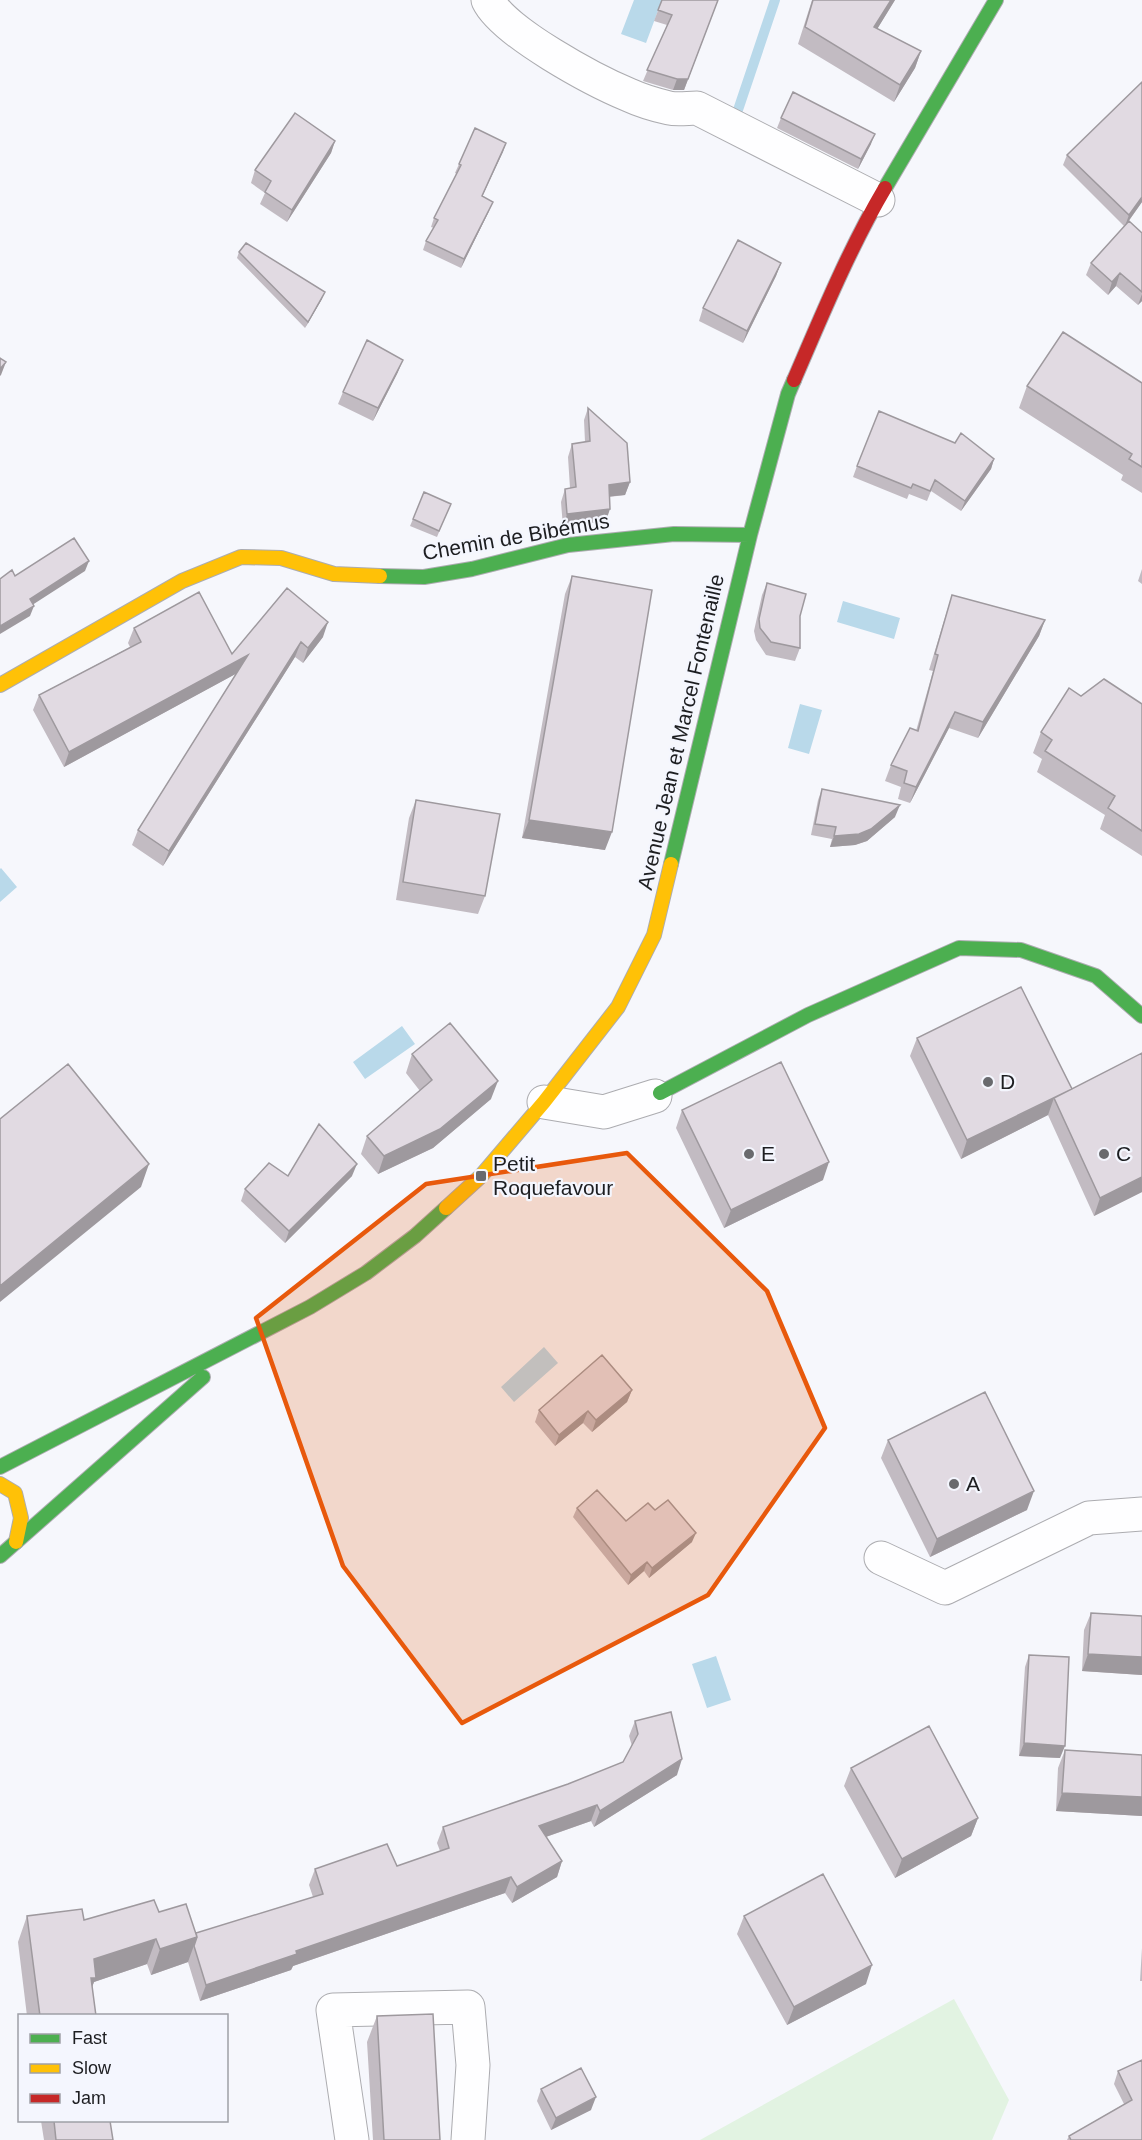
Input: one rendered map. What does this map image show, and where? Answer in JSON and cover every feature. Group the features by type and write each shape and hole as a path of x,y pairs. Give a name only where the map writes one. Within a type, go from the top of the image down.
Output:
{"main road":[{"name":"Avenue Jean et Marcel Fontenaille","path":"0,1467 310,1308 366,1273 415,1236 481,1176 544,1102 618,1007 654,935 750,535 788,394 833,289 878,200 996,0"},
{"name":"Chemin de Bibémus","path":"0,685 182,581 241,556 281,558 334,574 424,576 472,569 568,545 674,534 750,535"},
{"path":"657,1094 808,1015 958,948 1021,950 1096,976 1142,1016"},
{"name":"Avenue Jean et Marcel Fontenaille","path":"0,1556 237,1346"},
{"path":"0,1484 15,1494 21,1518 16,1542"}],"street":[{"path":"488,0 493,10 532,41 594,78 630,96 672,109 697,108 878,200"},
{"path":"544,1102 604,1112 657,1094"},
{"path":"881,1558 945,1588 1089,1518 1142,1514"},
{"path":"352,2140 333,2010 468,2007 473,2065 468,2140"}],"highlighted area":[{"path":"627,1153 767,1291 825,1428 708,1595 462,1723 343,1566 256,1318 426,1184"}],"green space":[{"path":"954,1999 1009,2100 992,2140 700,2140"}],"water":[{"path":"634,0 662,0 646,43 621,34"},
{"path":"843,601 900,618 894,639 837,622"},
{"path":"800,704 822,710 809,754 788,748"},
{"path":"0,869 17,887 0,902"},
{"path":"402,1026 415,1044 365,1079 353,1062"},
{"path":"544,1347 558,1363 514,1402 501,1387"},
{"path":"716,1656 731,1700 707,1708 692,1664"}],"building":[{"path":"662,0 718,0 688,79 677,79 647,70 672,15 658,10"},
{"path":"813,0 891,0 874,27 921,51 900,85 805,27"},
{"path":"1142,82 1142,197 1129,215 1067,155"},
{"path":"793,92 875,134 861,159 781,118"},
{"path":"295,113 335,141 292,210 265,192 271,181 255,170"},
{"path":"475,128 506,143 482,196 493,202 464,259 426,241 438,220 434,218 461,165 459,164"},
{"path":"1129,221 1142,233 1142,292 1120,273 1112,282 1091,263"},
{"path":"738,240 781,263 747,331 703,308"},
{"path":"246,243 325,292 308,322 239,252"},
{"path":"1063,332 1142,383 1142,467 1129,459 1132,454 1027,386"},
{"path":"367,340 403,360 378,408 343,392"},
{"path":"0,358 6,362 0,369"},
{"path":"588,408 627,443 630,482 609,485 610,509 567,514 565,489 576,487 572,444 590,441"},
{"path":"879,411 955,443 961,433 994,459 965,501 935,480 930,491 913,484 911,488 857,466"},
{"path":"424,492 451,504 439,531 413,519"},
{"path":"74,538 89,561 30,599 34,606 0,626 0,579 12,570 15,576"},
{"path":"572,576 652,590 612,832 529,820"},
{"path":"767,583 806,594 800,616 800,648 771,642 760,628 759,619"},
{"path":"287,588 328,622 308,648 301,642 169,851 138,830 248,655 69,752 39,695 141,642 134,628 199,592 232,654"},
{"path":"952,595 1045,620 983,722 955,712 916,787 904,783 907,771 891,765 910,728 918,731 938,655 935,654"},
{"path":"1104,679 1142,704 1142,831 1108,808 1115,796 1045,751 1052,740 1041,732 1069,688 1081,696"},
{"path":"822,789 900,805 871,829 859,834 834,836 836,827 815,824"},
{"path":"416,800 500,814 485,896 403,882"},
{"name":"D","path":"1021,987 1072,1089 967,1140 917,1038"},
{"path":"450,1023 498,1081 440,1129 384,1156 367,1136 432,1080 412,1054"},
{"name":"C","path":"1142,1053 1142,1177 1100,1198 1054,1098"},
{"name":"E","path":"781,1062 829,1162 731,1210 682,1110"},
{"path":"68,1064 149,1164 0,1286 0,1119"},
{"path":"319,1124 357,1164 289,1231 245,1189 269,1163 288,1176"},
{"path":"602,1355 632,1390 596,1420 588,1411 559,1435 539,1410"},
{"name":"A","path":"985,1392 1034,1491 937,1539 888,1440"},
{"path":"597,1490 626,1521 648,1503 655,1510 668,1500 696,1533 652,1568 647,1562 631,1575 577,1508"},
{"path":"1091,1613 1142,1616 1142,1657 1088,1654"},
{"path":"1029,1655 1069,1657 1065,1746 1024,1743"},
{"path":"671,1712 682,1759 600,1811 597,1805 539,1826 562,1861 517,1887 511,1877 296,1951 297,1954 206,1985 194,1946 196,1933 323,1894 315,1869 387,1844 397,1866 449,1848 443,1827 568,1784 623,1762 638,1734 635,1721"},
{"path":"929,1726 978,1818 902,1859 851,1768"},
{"path":"1065,1750 1142,1755 1142,1797 1062,1793"},
{"path":"823,1874 872,1965 794,2007 744,1916"},
{"path":"154,1900 159,1912 186,1904 197,1937 160,1949 156,1939 94,1959 96,1978 91,1978 96,2014 40,2014 27,1916 82,1909 84,1920"},
{"path":"433,2014 440,2140 384,2140 377,2016"},
{"path":"1142,2060 1142,2140 1071,2140 1069,2136 1132,2100 1118,2071"},
{"path":"581,2068 596,2097 556,2118 541,2089"},
{"path":"54,2122 110,2122 113,2140 56,2140"}],"waterway":[{"path":"738,110 775,0"}],"traffic: fast":[{"path":"885,188 996,0"},
{"path":"671,864 750,535 788,394 794,380"},
{"path":"380,576 424,577 472,569 568,545 674,534 750,535"},
{"path":"660,1093 808,1015 959,948 1021,950 1096,976 1142,1016"},
{"path":"0,1467 310,1307 366,1273 415,1236 446,1208"},
{"path":"0,1556 203,1377"}],"traffic: slow":[{"path":"0,685 182,581 241,557 281,558 334,574 380,576"},
{"path":"446,1208 481,1176 544,1102 618,1007 654,935 671,864"},
{"path":"0,1484 15,1493 21,1518 16,1542"}],"traffic: jam":[{"path":"794,380 848,258 885,188"}],"place":[{"name":"D","path":"988,1082"},
{"name":"E","path":"749,1154"},
{"name":"C","path":"1104,1154"},
{"name":"Petit Roquefavour","path":"481,1176"},
{"name":"A","path":"954,1484"}]}
